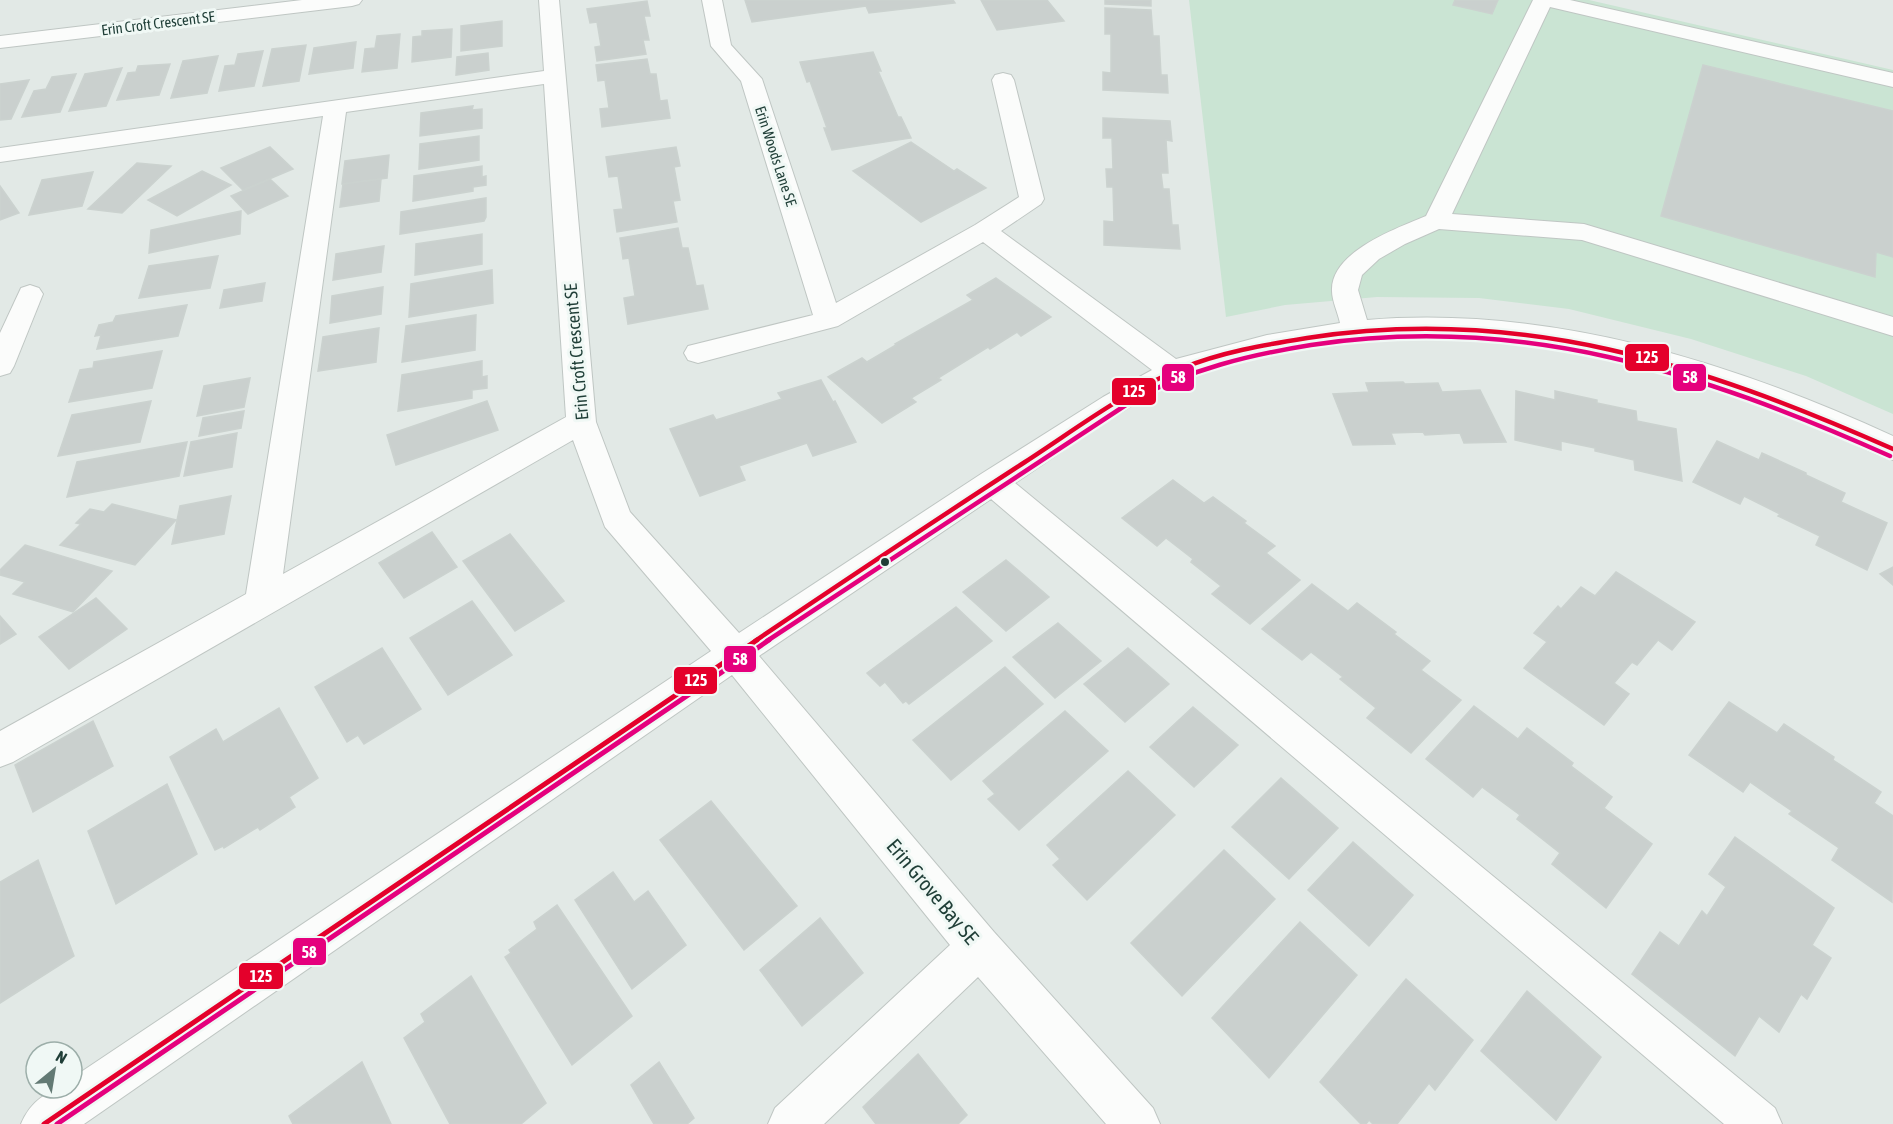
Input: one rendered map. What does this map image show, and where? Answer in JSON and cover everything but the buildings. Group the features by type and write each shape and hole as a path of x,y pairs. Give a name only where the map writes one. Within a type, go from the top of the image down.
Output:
{"street":[{"name":"Erin Croft Crescent SE","path":"0,42 352,0"},
{"name":"Erin Croft Crescent SE","path":"549,0 581,422 616,518 735,653"},
{"name":"Erin Woods Lane SE","path":"712,0 721,46 751,79 828,321"},
{"path":"1436,222 1543,0 1893,80"},
{"path":"0,155 554,76"},
{"path":"698,353 828,321 984,231 1032,199 1003,80"},
{"path":"262,601 335,108"},
{"path":"1356,330 1345,290 1350,272 1370,253 1396,238 1436,222 1523,226 1584,232 1893,327"},
{"path":"984,231 1173,371"},
{"path":"0,366 30,294"},
{"path":"44,1124 735,653 992,482 1134,391 1201,360 1256,346 1356,330 1447,326 1529,334 1625,350 1736,382 1852,429 1893,449"},
{"path":"0,750 581,422"},
{"path":"992,482 1759,1124"},
{"name":"Erin Grove Bay SE","path":"735,653 979,947 1137,1124"},
{"path":"791,1124 979,947"}],"green space":[{"path":"1189,0 1589,0 1893,70 1893,414 1806,376 1691,339 1569,309 1479,298 1377,297 1285,305 1226,317"}],"transit line":[{"name":"125","path":"44,1124 948,511 1113,404 1150,383 1194,364 1270,344 1352,331 1432,327 1512,332 1589,344 1666,362 1742,386 1893,449"},
{"name":"58","path":"57,1124 819,606 1117,410 1153,389 1196,371 1272,351 1354,338 1433,335 1512,339 1589,351 1665,370 1740,394 1815,423 1890,456"}]}
